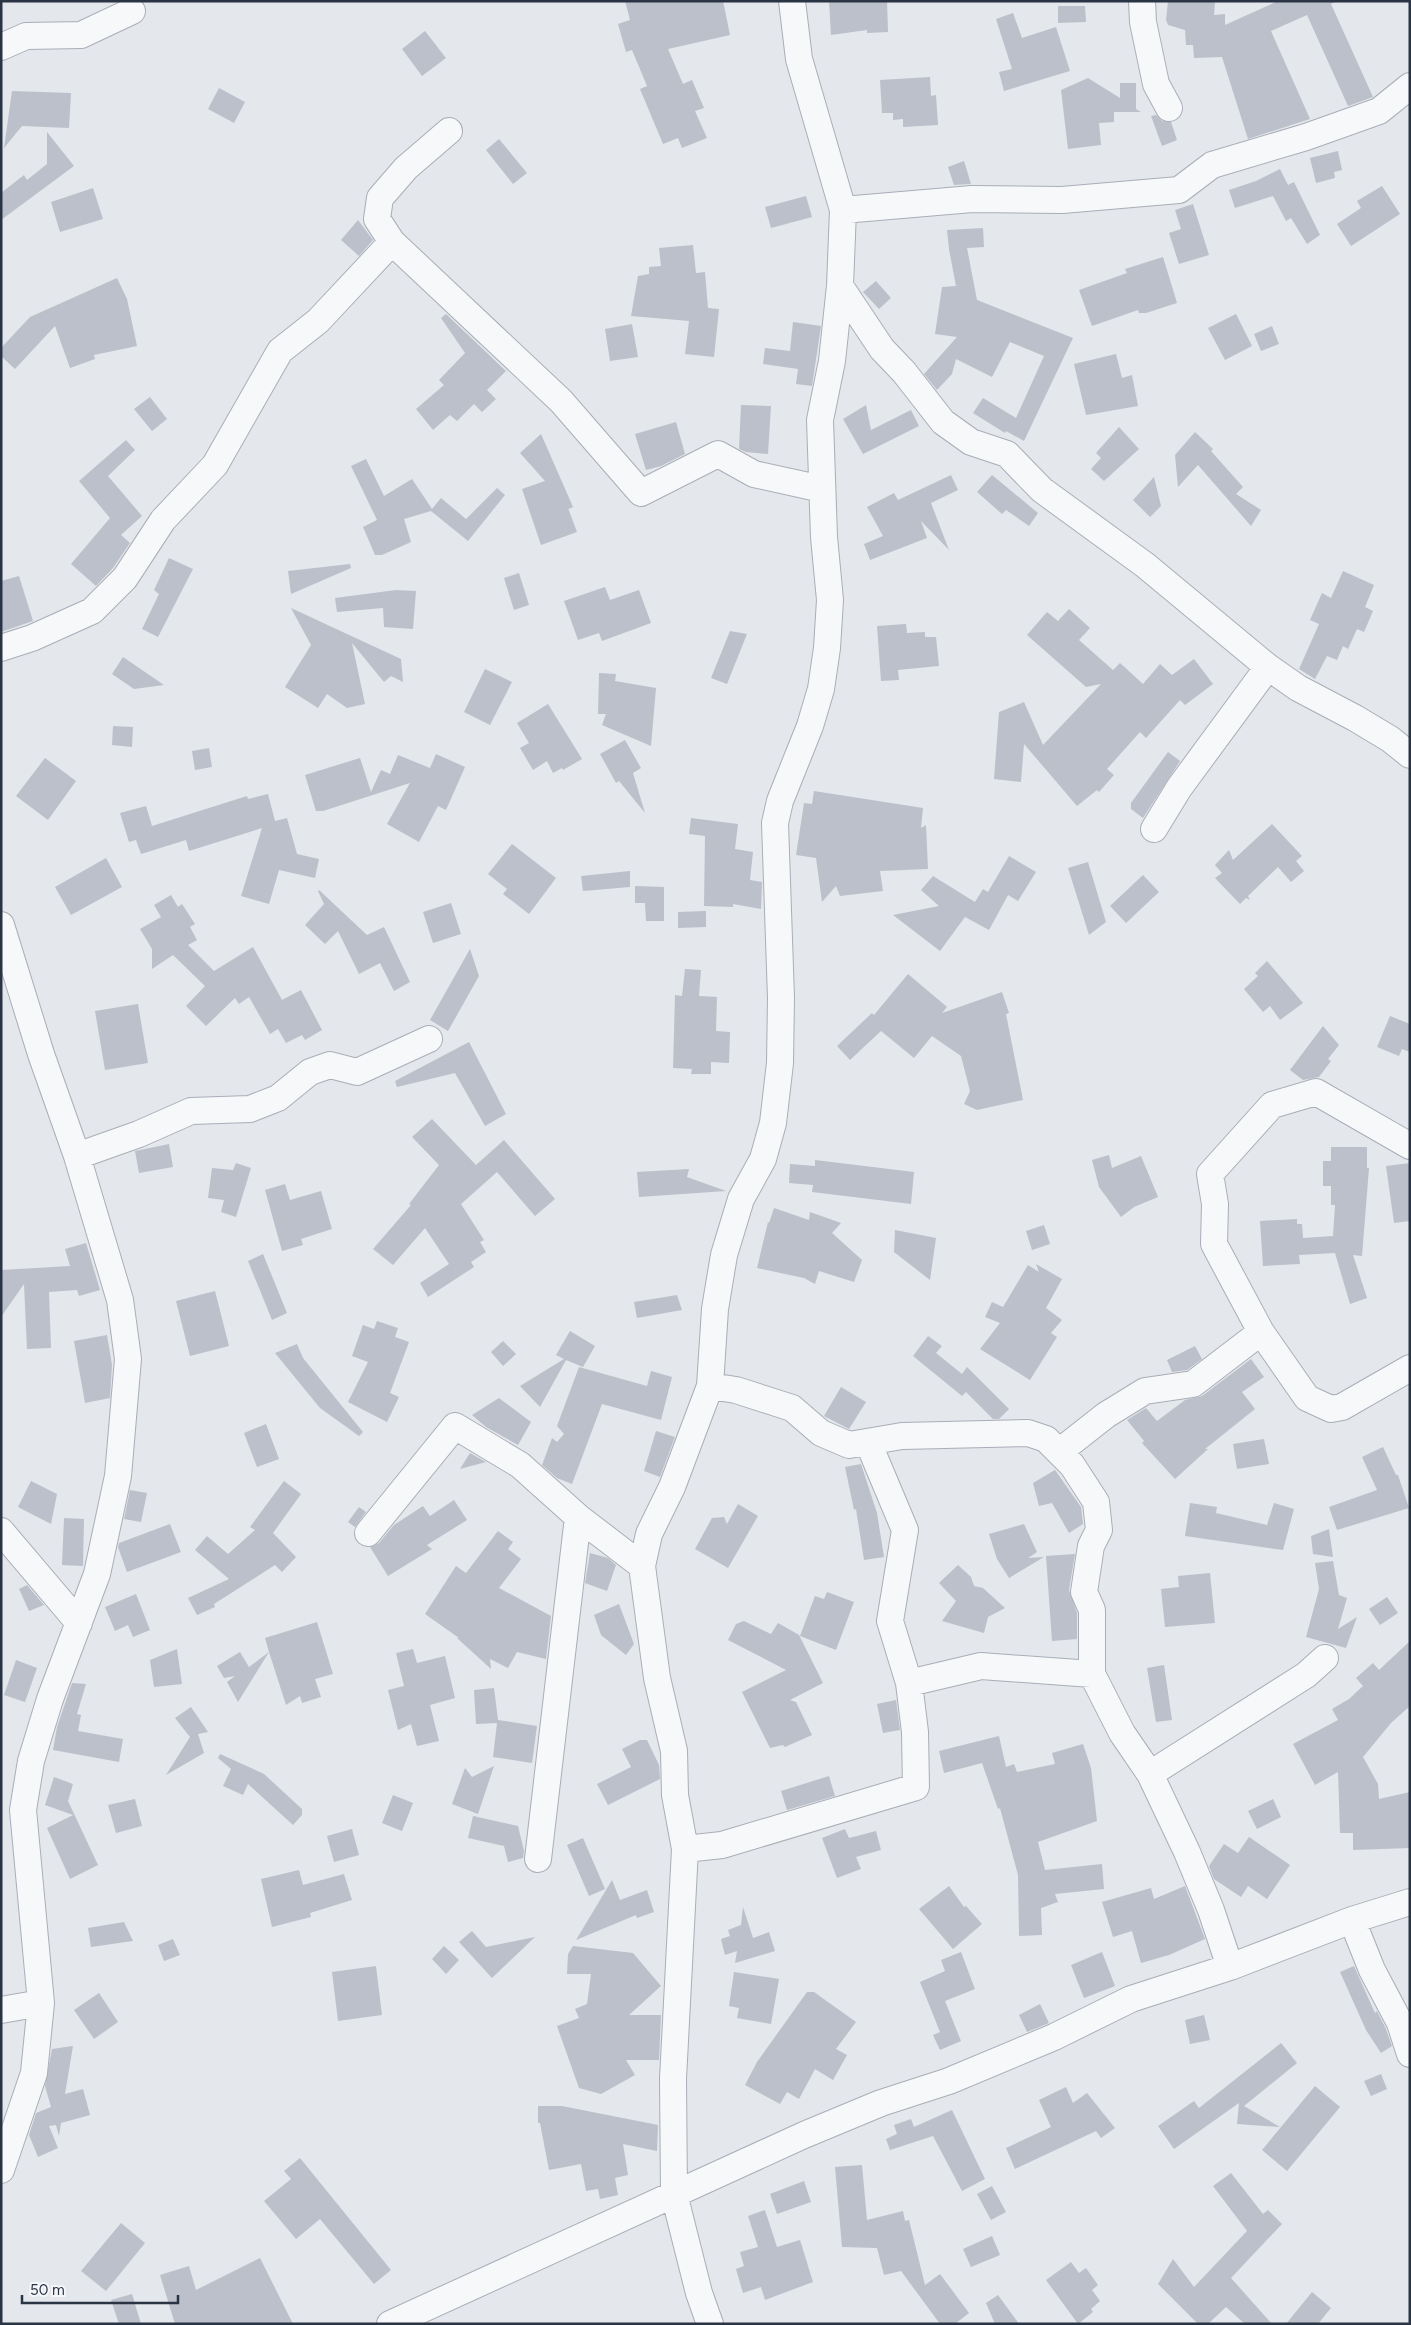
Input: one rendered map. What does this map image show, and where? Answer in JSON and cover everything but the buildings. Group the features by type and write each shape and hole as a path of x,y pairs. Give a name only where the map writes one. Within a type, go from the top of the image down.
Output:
{"street":[{"path":"710,2324 699,2293 674,2194 673,2079 685,1849 675,1795 674,1752 656,1678 642,1566 649,1534 672,1486 710,1386 715,1309 724,1255 741,1199 763,1159 774,1114 780,1063 781,998 775,823 780,801 810,726 821,689 828,648 830,600 822,488 820,420 832,361 840,286 843,210 799,59 792,1"},
{"path":"1142,1 1143,22 1156,84 1169,108"},
{"path":"1,47 26,36 81,35 132,11"},
{"path":"843,210 972,199 1062,200 1179,190 1212,165 1306,137 1379,111 1410,86"},
{"path":"449,131 406,168 380,198 376,219 392,242 561,401 641,493 718,454 754,474 822,488"},
{"path":"1,648 32,638 92,612 125,578 163,520 215,464 280,351 318,321 392,242"},
{"path":"840,286 882,350 904,372 943,422 971,442 1007,454 1042,490 1145,565 1268,667 1298,688 1390,739 1410,755"},
{"path":"1154,829 1179,788 1268,667"},
{"path":"1,925 41,1054 77,1156 120,1300 128,1359 118,1476 97,1574 47,1708 31,1761 22,1810 41,2003 34,2073 1,2170"},
{"path":"77,1156 140,1134 191,1111 250,1109 278,1098 310,1072 330,1065 357,1072 429,1039"},
{"path":"1410,1146 1316,1092 1272,1105 1210,1174 1215,1204 1214,1244 1261,1332 1307,1398 1331,1409 1342,1408 1410,1368"},
{"path":"1059,1452 1106,1416 1145,1391 1193,1384 1261,1332"},
{"path":"710,1386 736,1390 792,1408 821,1433 849,1445 902,1436 1028,1433 1046,1439 1072,1465 1096,1502 1099,1530 1091,1546 1084,1592 1092,1610 1092,1674 1122,1732 1150,1774 1187,1852 1212,1910 1230,1967"},
{"path":"368,1533 455,1426 520,1465 578,1517 642,1566"},
{"path":"685,1849 722,1845 916,1787 915,1732 909,1683 890,1621 904,1530 868,1442"},
{"path":"538,1859 578,1517"},
{"path":"1,1531 79,1623"},
{"path":"1150,1774 1306,1675 1325,1658"},
{"path":"909,1683 981,1666 1092,1674"},
{"path":"390,2324 674,2194 873,2107 949,2081 1054,2038 1131,1999 1230,1967 1352,1920 1410,1902"},
{"path":"1352,1920 1372,1970 1400,2023 1410,2054"},
{"path":"1,2010 41,2003"}]}
